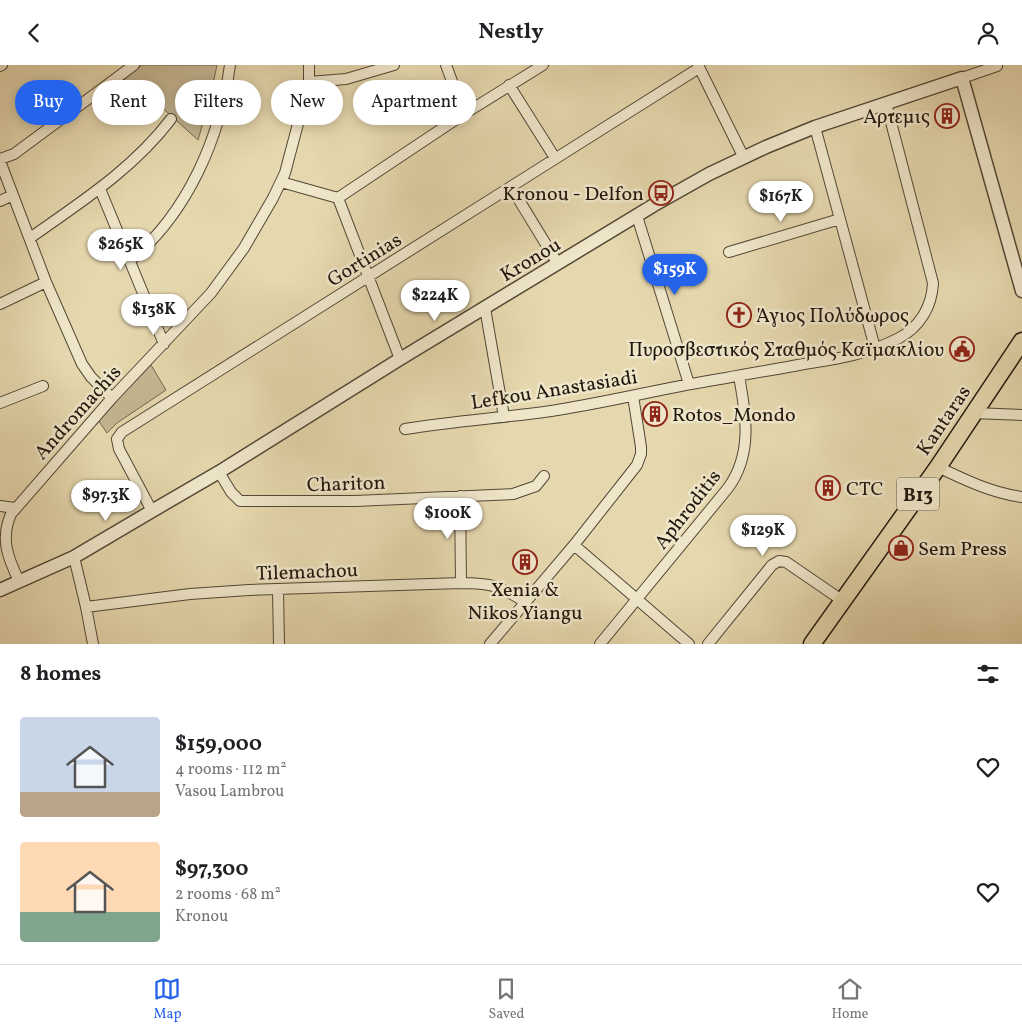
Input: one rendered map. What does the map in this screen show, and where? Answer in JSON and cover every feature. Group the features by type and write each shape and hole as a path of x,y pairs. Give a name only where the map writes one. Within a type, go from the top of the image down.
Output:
{"main road":[{"name":"Kantaras","path":"812,644 938,467 1022,341"}],"street":[{"path":"112,398 91,377 82,364 46,282 0,160 14,154 134,65"},
{"path":"130,260 151,241 168,221 196,176 216,126 230,65"},
{"name":"Andromachis","path":"309,65 309,80"},
{"path":"334,80 346,79 394,65"},
{"path":"446,65 452,80"},
{"path":"476,106 543,65"},
{"path":"698,66 744,158"},
{"name":"Gortinias","path":"152,511 119,449 118,439 122,432 511,187 698,66"},
{"name":"Kronou","path":"0,589 74,557 219,472 400,359 677,192 744,158 815,127 997,66"},
{"path":"962,78 1022,291"},
{"path":"509,85 555,158"},
{"name":"Lefkou Anastasiadi","path":"404,429 551,411 689,384 843,358 875,348 899,337 918,323 929,305 933,289 932,275 886,103"},
{"path":"30,238 126,169 171,119"},
{"name":"Andromachis","path":"19,581 7,555 5,541 8,521 15,508 112,398 211,293 230,269 281,182 298,125"},
{"path":"281,182 338,198 446,125"},
{"path":"815,127 875,348"},
{"path":"511,187 558,264"},
{"path":"100,189 164,344"},
{"path":"0,201 14,195"},
{"path":"338,198 400,359"},
{"path":"637,216 689,384"},
{"path":"730,252 840,219"},
{"path":"0,303 46,282"},
{"path":"484,308 504,417"},
{"name":"Aphroditis","path":"600,644 728,488 740,467 745,450 746,434 739,375"},
{"path":"0,403 43,386"},
{"path":"490,644 574,545 633,471 639,460 641,447 633,396"},
{"path":"973,413 1022,415"},
{"path":"938,467 966,481 1007,495 1022,497"},
{"name":"Chariton","path":"219,472 231,492 240,501 355,501 513,494 536,486 544,476"},
{"path":"460,496 461,583"},
{"path":"0,506 15,508"},
{"path":"574,545 689,644"},
{"path":"74,557 93,644"},
{"path":"708,644 772,565 779,561 786,562 843,601"},
{"name":"Tilemachou","path":"86,607 190,595 278,589 461,583 491,584 525,602"},
{"path":"278,589 279,644"}],"shaded area":[{"path":"142,65 217,65 214,80 175,80 175,119 165,110 165,80 124,79"},
{"path":"181,125 202,125 198,140"},
{"path":"151,365 166,390 117,423 107,433 98,420"}],"place":[{"name":"Αρτεμις","path":"947,116"},
{"name":"Kronou - Delfon","path":"661,193"},
{"name":"Άγιος Πολύδωρος","path":"739,315"},
{"name":"Πυροσβεστικός Σταθμός Καϊμακλίου","path":"962,349"},
{"name":"Rotos_Mondo","path":"655,414"},
{"name":"CTC","path":"828,488"},
{"name":"Sem Press","path":"901,548"},
{"name":"Xenia & Nikos Yiangu","path":"525,562"}]}
